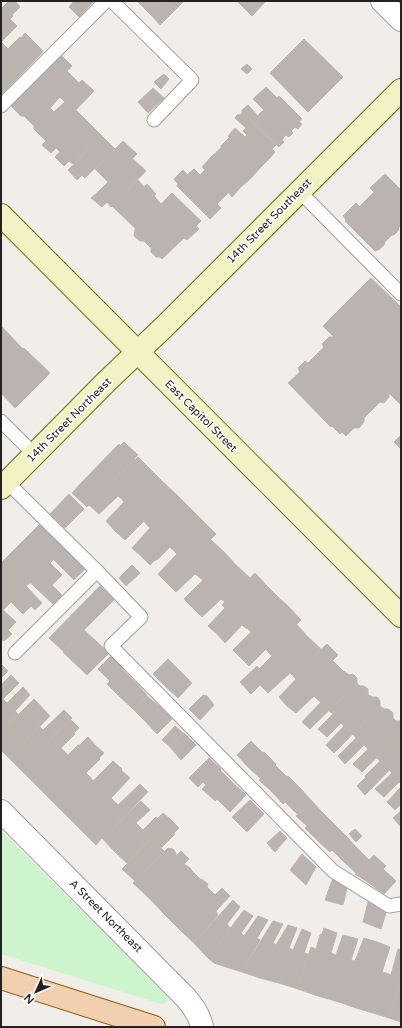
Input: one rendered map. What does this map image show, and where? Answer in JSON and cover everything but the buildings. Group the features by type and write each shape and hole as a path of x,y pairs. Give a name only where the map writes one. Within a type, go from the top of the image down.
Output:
{"main road":[{"name":"14th Street Southeast","path":"137,353 401,90"},
{"name":"East Capitol Street","path":"1,215 401,616"},
{"name":"14th Street Northeast","path":"4,485 108,380 137,353"},
{"path":"1,978 154,1027"}],"street":[{"path":"382,1 401,20"},
{"name":"A Street Northeast","path":"1,811 193,1005 202,1027"}],"lane":[{"path":"1,106 106,1"},
{"path":"112,1 192,80 154,120"},
{"path":"298,191 401,294"},
{"path":"1,421 34,454"},
{"path":"4,485 97,571 141,616 111,646 333,871 389,906 401,904"},
{"path":"15,653 97,571"}],"green space":[{"path":"1,831 167,995 168,1001 166,1003 159,1003 1,954"}]}
